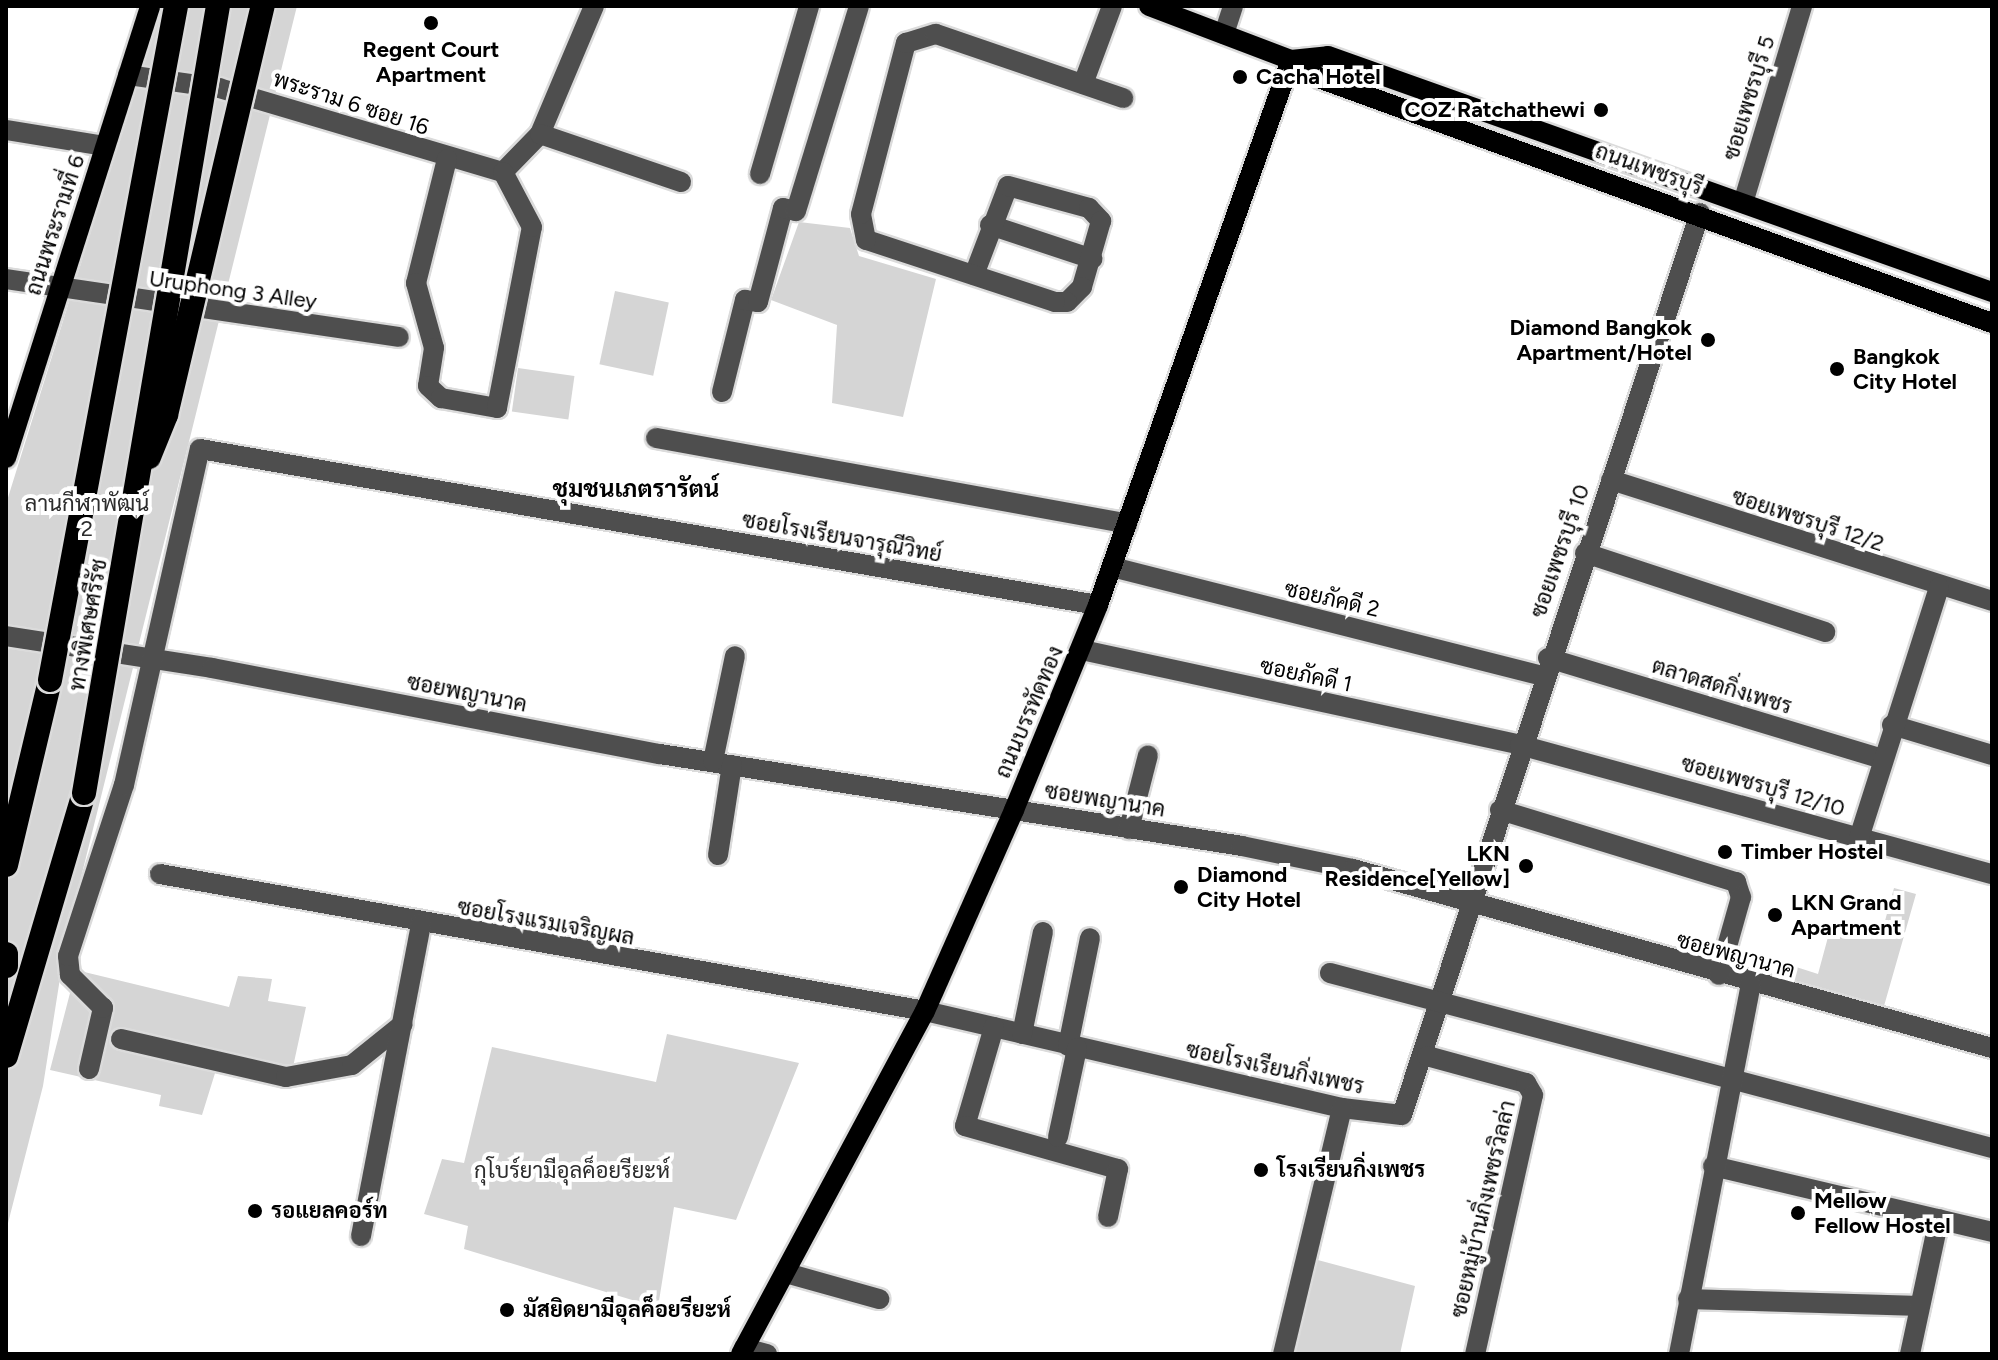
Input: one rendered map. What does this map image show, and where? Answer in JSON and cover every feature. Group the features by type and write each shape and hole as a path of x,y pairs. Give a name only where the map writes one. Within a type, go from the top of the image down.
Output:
{"highway":[{"name":"ทางพิเศษศรีรัช","path":"6,865 104,415 176,6"},
{"name":"ทางพิเศษศรีรัช","path":"6,1056 84,793 140,474 162,307 218,6"},
{"path":"140,474 166,415 263,6"},
{"path":"6,954 6,966"}],"main road":[{"name":"ถนนพระรามที่ 6","path":"6,458 150,6"},
{"name":"ถนนเพชรบุรี","path":"1149,6 1291,60 1321,79 1700,213 1992,323"},
{"name":"ถนนเพชรบุรี","path":"1291,60 1328,56 1992,292"},
{"name":"ถนนบรรทัดทอง","path":"743,1351 925,1011 1082,650 1291,60"}],"street":[{"path":"447,159 416,283 434,348 428,386 441,398 497,408 532,235 503,172 540,134 594,6"},
{"path":"760,174 809,6"},
{"path":"722,392 745,300 758,302 783,208 796,211 859,6"},
{"path":"1083,84 1112,6"},
{"path":"1224,34 1233,6"},
{"name":"ซอยเพชรบุรี 5","path":"1743,203 1802,6"},
{"path":"974,275 990,225 1008,186 1089,208 1101,221 1093,259 1067,302 974,275 873,245 861,232 906,43 936,34 1123,98"},
{"name":"พระราม 6 ซอย 16","path":"128,75 279,103 447,159 503,172"},
{"path":"6,130 105,146"},
{"path":"540,134 681,182"},
{"name":"ซอยเพชรบุรี 10","path":"1469,906 1545,667 1700,213"},
{"path":"990,225 1093,259"},
{"name":"Uruphong 3 Alley","path":"6,279 59,290 399,337"},
{"path":"656,438 1127,524"},
{"name":"ซอยโรงเรียนจารุณีวิทย์","path":"149,656 200,449 1098,605"},
{"name":"ซอยเพชรบุรี 12/2","path":"1611,480 1939,587 1992,601"},
{"path":"1585,553 1825,632"},
{"name":"ซอยภัคดี 2","path":"1112,567 1545,667"},
{"path":"1859,838 1892,725 1939,587"},
{"name":"ซอยพญานาค","path":"6,636 149,656 722,763 1353,869 1469,906 1992,1048"},
{"name":"ซอยภัคดี 1","path":"1082,650 1520,745"},
{"path":"89,1069 103,1008 70,975 68,956 117,812 149,656"},
{"path":"718,855 722,763 735,656"},
{"name":"ตลาดสดกิ่งเพชร","path":"1545,667 1882,759"},
{"path":"1892,725 1992,755"},
{"name":"ซอยเพชรบุรี 12/10","path":"1520,745 1992,874"},
{"path":"1129,829 1148,755"},
{"path":"1500,810 1736,882 1741,897 1719,975"},
{"name":"ซอยโรงแรมเจริญผล","path":"160,874 421,924 925,1011"},
{"name":"ซอยโรงเรียนกิ่งเพชร","path":"925,1011 1342,1108 1402,1115 1427,1056 1469,906"},
{"path":"361,1236 421,924"},
{"path":"1022,1034 1043,932"},
{"path":"1058,1137 1090,938"},
{"path":"1330,973 1443,1006 1731,1077 1992,1148"},
{"path":"1679,1354 1713,1166 1751,984"},
{"path":"121,1039 286,1077 352,1065 403,1024"},
{"path":"994,1027 965,1126 1118,1169 1108,1217"},
{"name":"ซอยหมู่บ้านกิ่งเพชรวิลล่า","path":"1427,1056 1526,1083 1533,1095 1475,1354"},
{"path":"1283,1354 1342,1108"},
{"path":"1713,1166 1992,1232"},
{"path":"1910,1354 1939,1219"},
{"path":"786,1273 879,1299"},
{"path":"1688,1299 1919,1306"},
{"path":"743,1351 767,1354"}],"green space":[{"name":"ลานกีฬาพัฒน์ 2","path":"161,6 297,6 67,934 43,1086 6,1231 6,504"},
{"path":"799,222 850,228 859,256 936,279 903,417 832,403 837,325 771,300"},
{"path":"615,291 669,302 653,376 599,364"},
{"path":"518,368 574,376 568,420 512,412"},
{"path":"1894,888 1916,894 1882,1013 1784,986 1790,965 1818,974 1831,926 1880,939"},
{"path":"76,970 229,1007 238,976 272,979 268,1001 306,1007 293,1067 216,1070 202,1115 159,1106 161,1095 50,1070"},
{"name":"กุโบร์ยามีอุลค็อยรียะห์","path":"667,1034 799,1063 736,1220 674,1207 659,1301 652,1306 464,1249 468,1226 424,1214 442,1159 464,1163 492,1047 656,1082"},
{"path":"1314,1259 1415,1286 1400,1354 1290,1354"}],"place":[{"name":"Regent Court Apartment","path":"431,23"},
{"name":"Cacha Hotel","path":"1240,77"},
{"name":"COZ Ratchathewi","path":"1601,110"},
{"name":"Diamond Bangkok Apartment/Hotel","path":"1708,340"},
{"name":"Bangkok City Hotel","path":"1837,369"},
{"name":"Timber Hostel","path":"1725,852"},
{"name":"LKN Residence[Yellow]","path":"1526,866"},
{"name":"Diamond City Hotel","path":"1181,887"},
{"name":"LKN Grand Apartment","path":"1775,915"},
{"name":"โรงเรียนกิ่งเพชร","path":"1261,1170"},
{"name":"รอแยลคอร์ท","path":"255,1211"},
{"name":"Mellow Fellow Hostel","path":"1798,1213"},
{"name":"มัสยิดยามีอุลค็อยรียะห์","path":"507,1310"}],"district":[{"name":"ชุมชนเภตรารัตน์","path":"636,489"}]}
